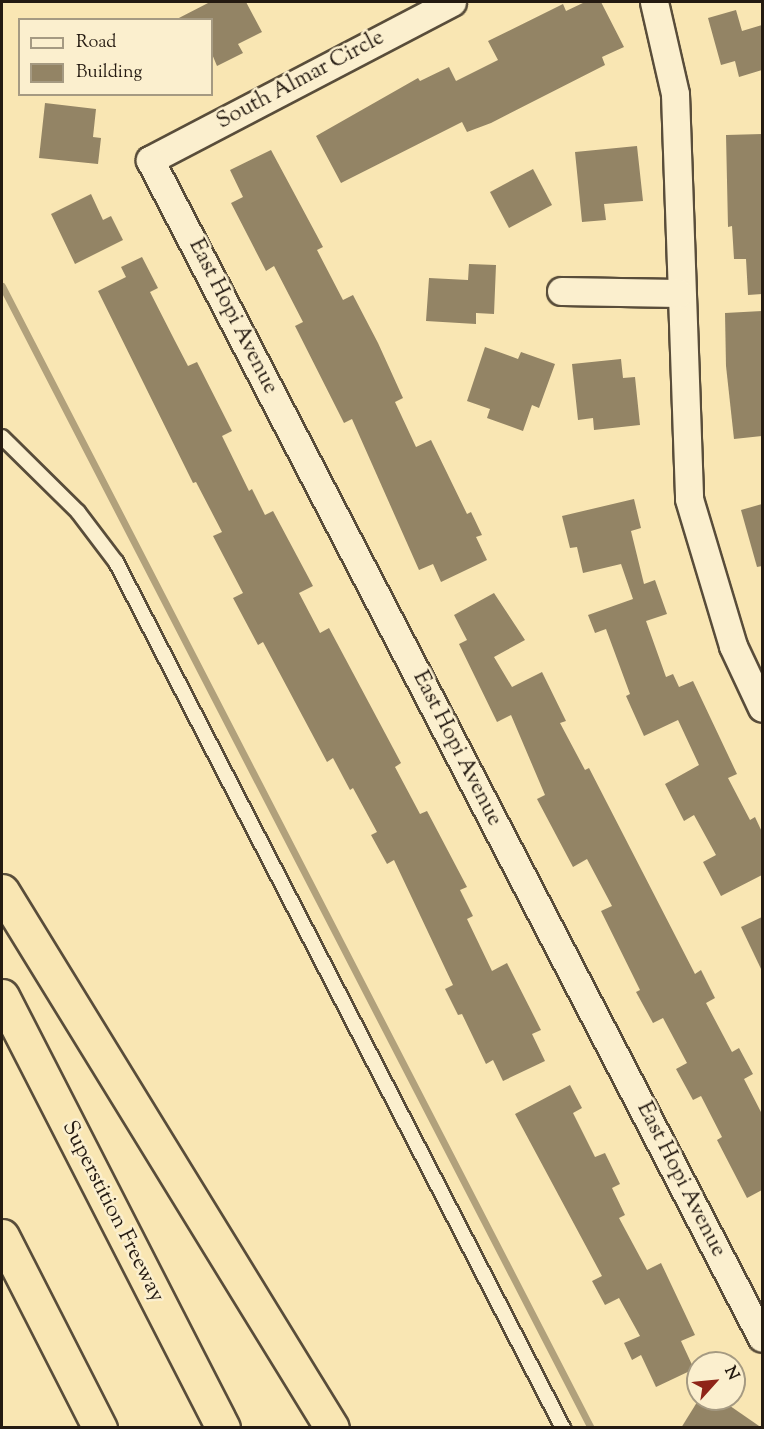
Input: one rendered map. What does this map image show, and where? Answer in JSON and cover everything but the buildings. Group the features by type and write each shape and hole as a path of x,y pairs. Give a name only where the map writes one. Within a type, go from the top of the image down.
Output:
{"highway":[{"path":"2,891 332,1428"},
{"name":"Superstition Freeway","path":"2,996 223,1428"},
{"path":"2,1236 100,1428"}],"street":[{"name":"South Almar Circle","path":"150,160 452,2"},
{"path":"654,2 675,94 679,293 689,499 734,646 762,708"},
{"name":"East Hopi Avenue","path":"150,160 762,1338"},
{"path":"561,291 679,293"}],"lane":[{"path":"2,437 78,512 116,562 564,1428"}],"waterway":[{"path":"2,286 591,1428"}]}
